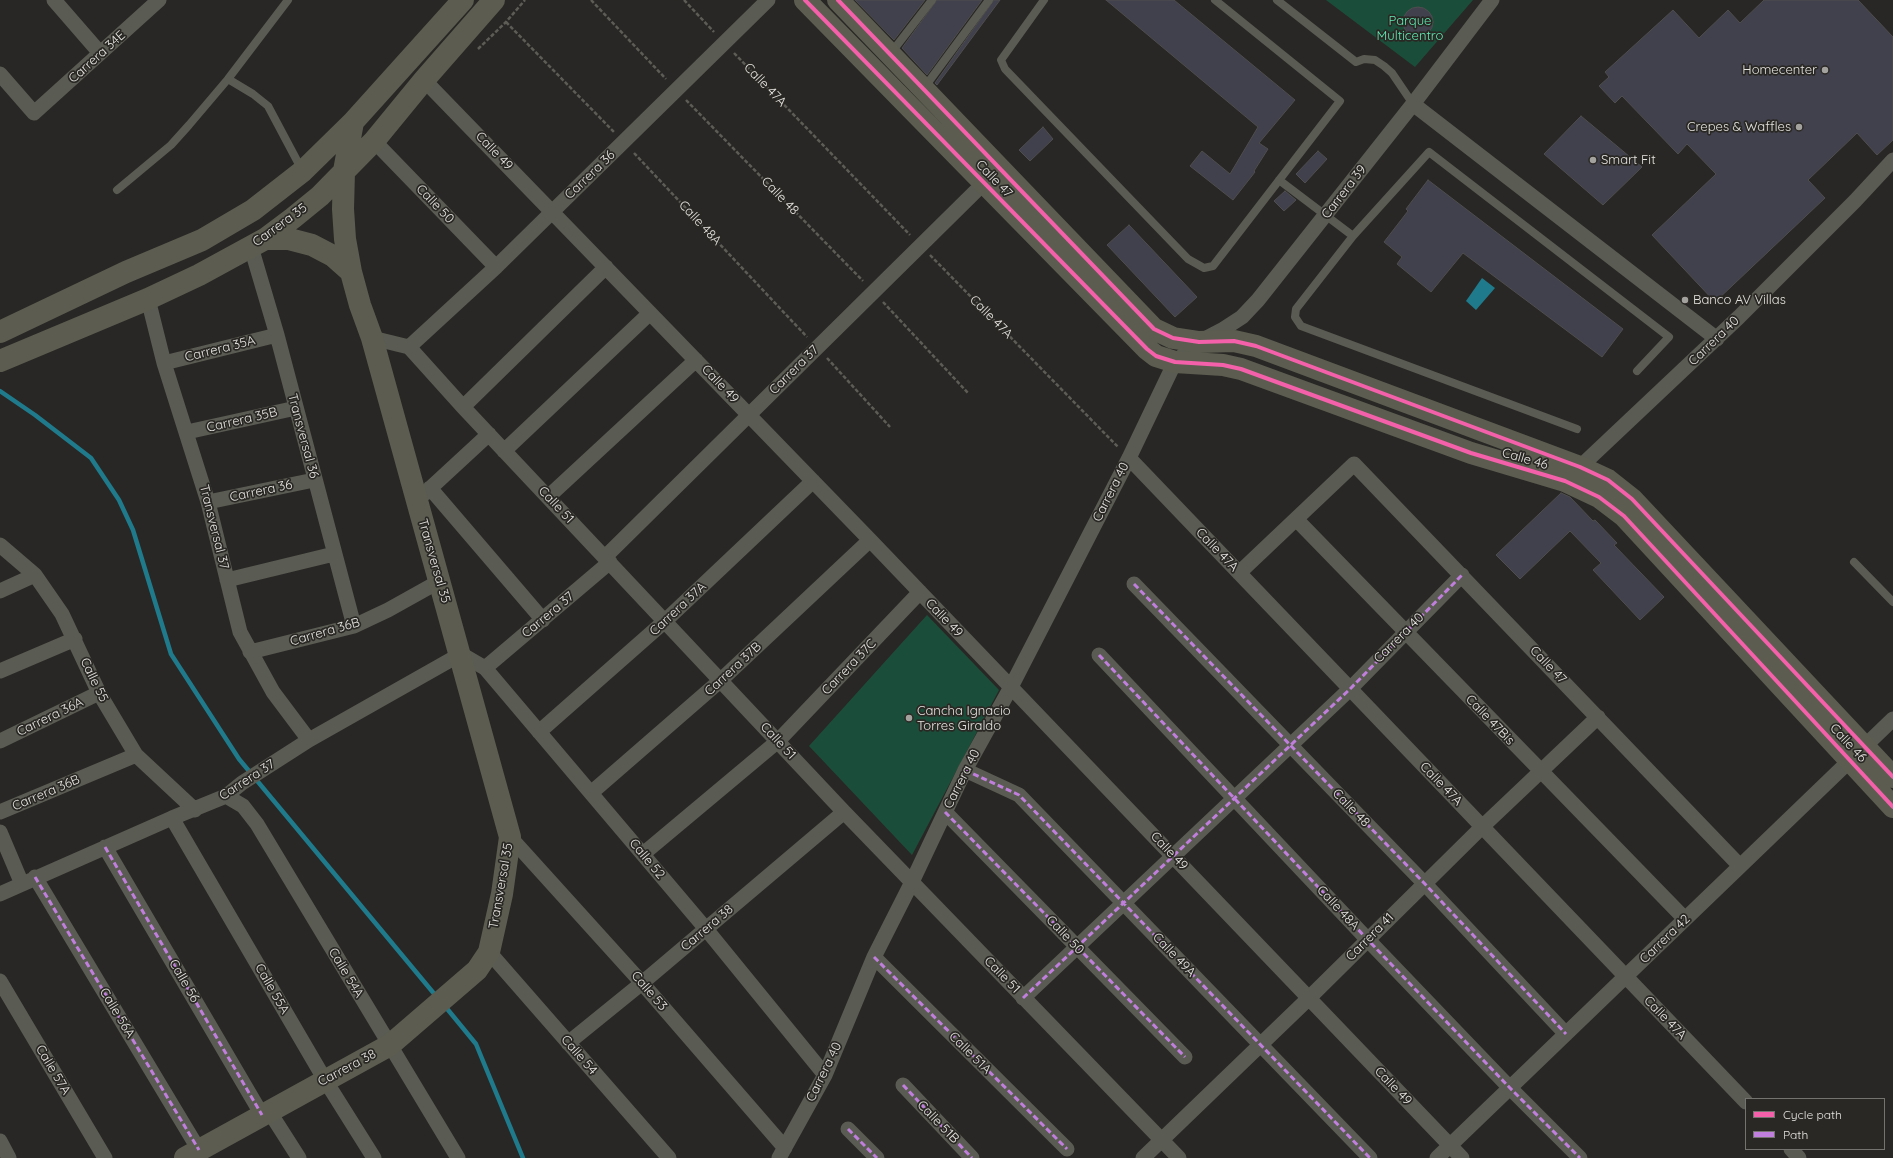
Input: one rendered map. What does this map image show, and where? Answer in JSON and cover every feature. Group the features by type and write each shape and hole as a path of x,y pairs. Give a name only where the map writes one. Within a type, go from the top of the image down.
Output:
{"main road":[{"path":"0,332 126,272 202,240 253,210 303,171 353,122 463,0"},
{"name":"Carrera 35","path":"0,362 148,299 258,243 293,218 320,196 374,141 424,80 494,0"},
{"name":"Calle 47","path":"805,0 917,97 1147,323 1154,329 1173,338 1199,342"},
{"name":"Calle 47","path":"838,0 890,54 917,97 984,183 1147,349 1156,356 1175,362"},
{"name":"Transversal 35","path":"353,122 344,171 343,209 345,239 351,272 360,305 424,494 440,581 510,837 502,894 489,952"},
{"path":"258,243 289,239 312,244 333,256 351,272"},
{"name":"Calle 46","path":"1199,342 1234,341 1256,346 1580,467 1608,480 1632,499 1857,754 1893,806"},
{"name":"Calle 46","path":"1175,362 1223,365 1241,369 1471,453 1565,481 1599,497 1624,516 1857,754 1893,777"},
{"name":"Carrera 38","path":"192,1154 390,1045 455,987 477,970 489,952"}],"street":[{"path":"54,0 100,53"},
{"name":"Carrera 34E","path":"0,74 34,113 159,0"},
{"name":"Carrera 36","path":"409,347 496,267 768,0"},
{"name":"Carrera 39","path":"1175,362 1199,342 1242,317 1258,300 1413,104 1492,0"},
{"name":"Calle 49","path":"424,80 870,540 1462,1158"},
{"path":"1413,104 1717,339"},
{"name":"Calle 50","path":"374,141 496,267"},
{"name":"Carrera 40","path":"1580,467 1717,339 1855,201 1893,160"},
{"name":"Carrera 37","path":"486,668 543,620 607,560 749,415 984,183"},
{"name":"Transversal 36","path":"258,243 277,335 314,480 354,626"},
{"path":"463,407 606,268"},
{"name":"Transversal 37","path":"148,299 164,363 188,432 208,502 240,632 273,692 309,740"},
{"path":"504,451 650,313"},
{"name":"Carrera 35A","path":"164,363 277,335"},
{"path":"372,338 409,347"},
{"name":"Calle 51","path":"409,347 504,451 844,812 1178,1158"},
{"path":"548,497 696,360"},
{"name":"Carrera 40","path":"782,1153 825,1075 874,957 912,882 965,770 1011,687 1129,458 1175,362"},
{"name":"Carrera 35B","path":"188,432 296,408"},
{"path":"489,434 424,494 543,620"},
{"name":"Calle 47A","path":"1129,458 1745,1101"},
{"name":"Calle 47","path":"1296,519 1354,464 1740,866"},
{"name":"Carrera 36","path":"208,502 314,480"},
{"name":"Carrera 37A","path":"539,732 665,621 813,481"},
{"path":"1239,573 1296,519"},
{"name":"Calle 47Bis","path":"1296,519 1685,920"},
{"name":"Carrera 37B","path":"592,793 721,680 870,540"},
{"name":"Calle 55","path":"0,545 35,575 62,614 99,693 136,755 195,810"},
{"path":"227,580 334,554"},
{"path":"0,591 35,575"},
{"name":"Carrera 40","path":"1023,998 1174,857 1234,798 1350,689 1462,575"},
{"name":"Carrera 36B","path":"250,652 354,626 388,610 440,581"},
{"name":"Calle 48","path":"1134,584 1425,884 1566,1034"},
{"name":"Carrera 37C","path":"644,854 778,741 920,592"},
{"path":"0,671 75,639"},
{"name":"Carrera 37","path":"0,894 105,847 226,796 242,783 309,740 461,654"},
{"name":"Calle 52","path":"461,654 486,668 706,928 825,1075"},
{"name":"Calle 48A","path":"1099,655 1368,940 1510,1088 1580,1158"},
{"name":"Carrera 36A","path":"0,741 99,693"},
{"name":"Carrera 41","path":"1143,1158 1309,998 1482,827 1598,717"},
{"name":"Carrera 42","path":"1437,1158 1893,719"},
{"name":"Carrera 36B","path":"0,812 136,755"},
{"name":"Calle 49A","path":"965,770 1019,795 1370,1158"},
{"name":"Calle 54A","path":"226,796 243,806 257,824 458,1158"},
{"name":"Carrera 38","path":"568,1043 642,983 844,812"},
{"name":"Calle 50","path":"945,812 1185,1057"},
{"name":"Calle 55A","path":"172,818 325,1080 374,1158"},
{"name":"Calle 56A","path":"0,832 192,1154"},
{"name":"Calle 53","path":"510,837 642,983 782,1153"},
{"name":"Calle 56","path":"105,847 266,1113 298,1158"},
{"name":"Calle 54","path":"489,952 669,1158"},
{"name":"Calle 51A","path":"874,957 1067,1148"},
{"name":"Calle 57A","path":"0,981 105,1158"},
{"name":"Calle 51B","path":"903,1085 972,1158"},
{"path":"848,1129 877,1158"},
{"path":"0,1141 9,1158"},
{"path":"1791,1150 1799,1158"}],"lane":[{"path":"117,190 171,144 228,79 288,0"},
{"path":"890,54 932,0"},
{"path":"917,97 989,0"},
{"path":"1044,0 1001,60 1005,69 1188,259 1204,268 1214,266 1340,101 1215,0"},
{"path":"1277,0 1356,62 1375,60 1384,66 1392,73 1413,104"},
{"path":"228,79 253,94 268,106 303,171"},
{"path":"1577,429 1301,326 1295,317 1296,309 1353,236 1429,152 1669,337 1637,371"},
{"path":"1279,180 1353,236"},
{"path":"1854,562 1893,602"}],"green space":[{"name":"Parque Multicentro","path":"1326,0 1473,0 1415,67"},
{"name":"Cancha Ignacio Torres Giraldo","path":"927,615 999,690 912,855 809,746"}],"water":[{"path":"1482,278 1495,288 1476,310 1466,301"}],"building":[{"path":"855,0 925,0 894,40"},
{"path":"937,0 982,0 927,75 902,48"},
{"path":"994,0 1000,0 937,85 935,83"},
{"path":"1106,0 1174,0 1295,100 1259,143 1268,149 1254,171 1255,172 1233,200 1190,166 1202,151 1230,174 1258,127"},
{"path":"1764,0 1858,0 1893,37 1893,140 1877,155 1857,133 1808,180 1825,198 1715,302 1652,235 1716,174 1687,144 1678,154 1622,96 1615,103 1599,86 1609,77 1605,72 1673,10 1699,38 1728,10 1740,23"},
{"path":"1418,7 1429,11 1433,22 1429,33 1418,37 1407,33 1403,22 1407,11"},
{"name":"Smart Fit","path":"1581,116 1642,167 1603,205 1544,154"},
{"path":"1043,127 1053,139 1030,161 1019,150"},
{"path":"1318,151 1327,159 1305,183 1296,174"},
{"path":"1428,180 1623,329 1602,357 1463,253 1431,292 1397,264 1402,257 1384,242 1408,211 1406,209"},
{"path":"1285,191 1296,200 1284,211 1274,201"},
{"path":"1129,225 1197,297 1175,317 1107,245"},
{"path":"1561,493 1570,497 1593,521 1595,520 1617,543 1614,545 1664,597 1640,620 1593,570 1601,563 1570,531 1520,579 1496,555"}],"waterway":[{"path":"0,391 35,415 91,458 119,500 133,530 171,654 239,759 436,996"},
{"path":"444,1005 476,1044 523,1158"}],"marked path":[{"path":"1023,998 1350,689 1462,575"},
{"path":"1134,584 1425,884 1566,1034"},
{"path":"1099,655 1368,940 1510,1088 1580,1158"},
{"path":"965,770 1019,795 1370,1158"},
{"path":"945,812 1185,1057"},
{"path":"105,847 262,1115"},
{"path":"35,877 199,1150"},
{"path":"874,957 1067,1149"},
{"path":"903,1085 972,1158"},
{"path":"848,1129 877,1158"}],"cycle path":[{"path":"805,0 1147,349 1156,356 1175,362 1223,365 1241,369 1471,453 1565,481 1599,497 1624,516 1893,807"},
{"path":"838,0 1154,329 1173,338 1199,342 1234,341 1256,346 1580,467 1608,480 1632,499 1893,777"}],"place":[{"name":"Homecenter","path":"1825,70"},
{"name":"Crepes & Waffles","path":"1799,127"},
{"name":"Smart Fit","path":"1593,160"},
{"name":"Banco AV Villas","path":"1685,300"},
{"name":"Cancha Ignacio Torres Giraldo","path":"909,718"}]}
